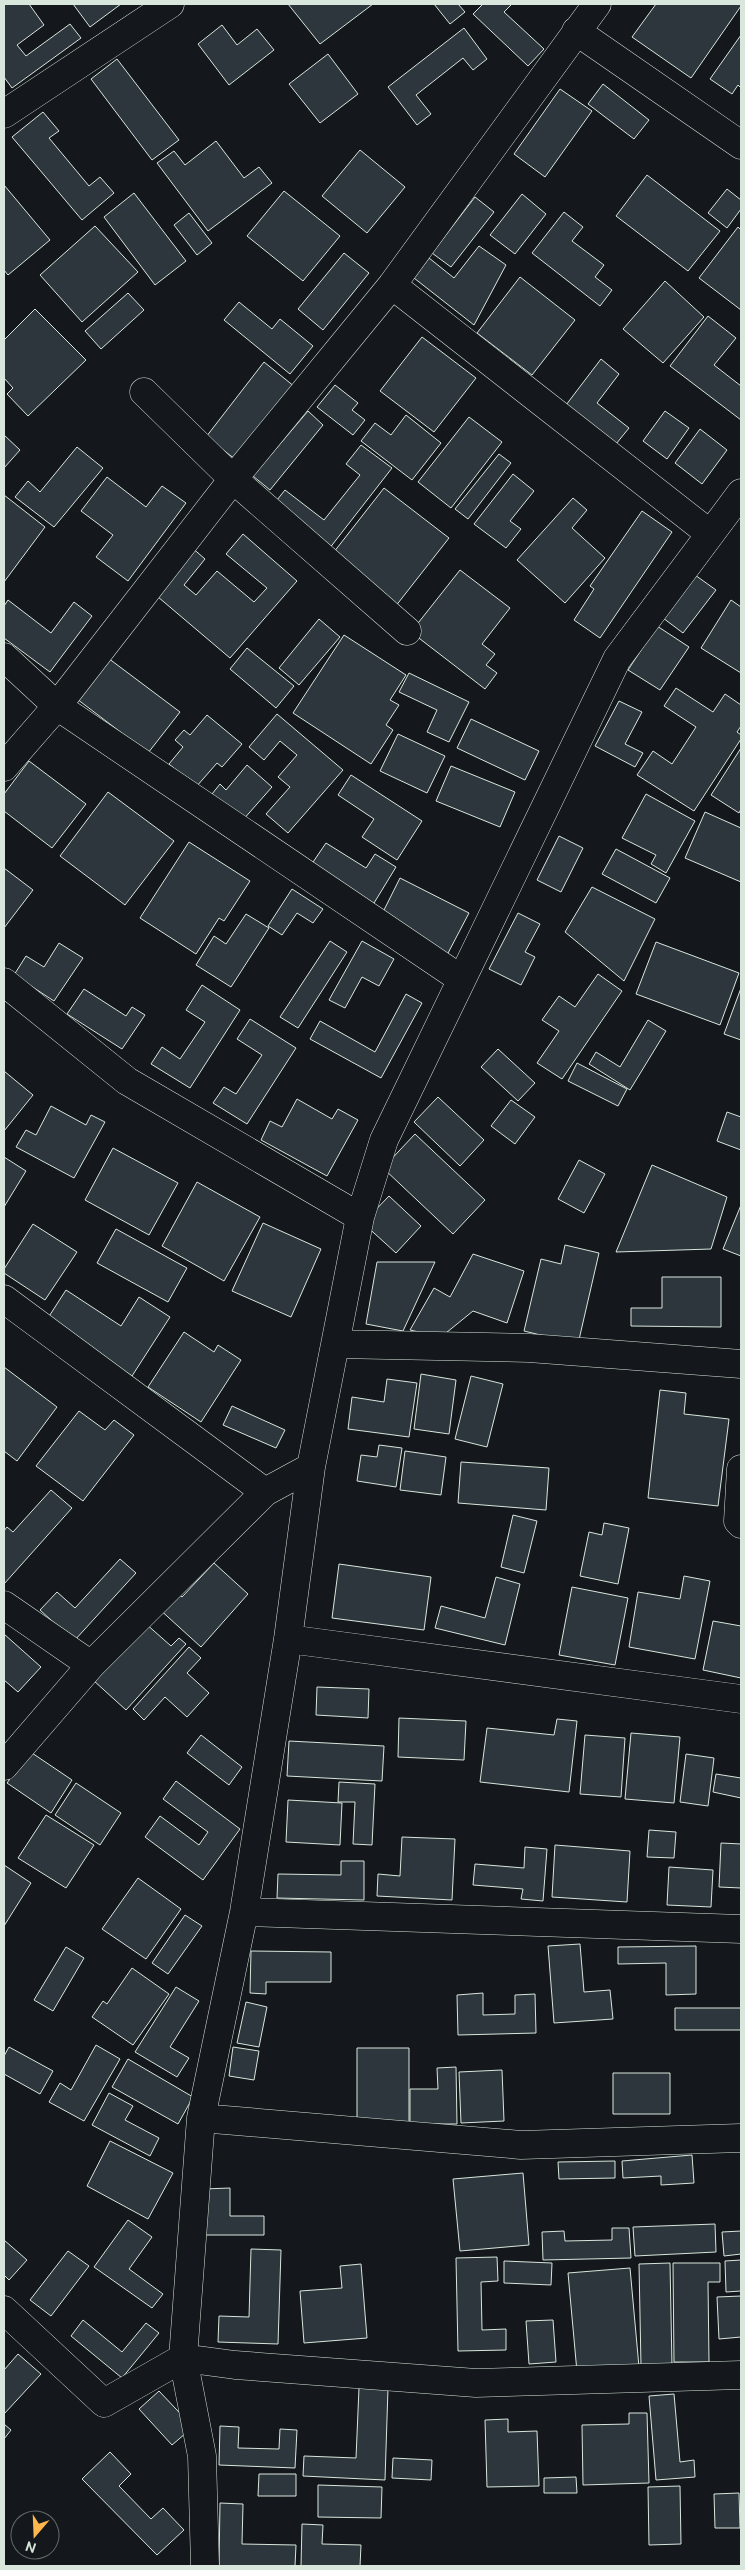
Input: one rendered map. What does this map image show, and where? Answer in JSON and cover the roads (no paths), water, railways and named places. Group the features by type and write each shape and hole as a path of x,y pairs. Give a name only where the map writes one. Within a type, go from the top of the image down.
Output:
{"street":[{"path":"4,112 170,4"},
{"path":"4,767 56,706 233,479 392,286 597,4"},
{"path":"576,31 741,145"},
{"path":"392,286 710,533"},
{"path":"144,392 233,479 407,631"},
{"path":"205,2566 202,2456 184,2358 201,2118 244,1912 288,1639 311,1467 337,1344 360,1217 384,1140 618,659 741,493"},
{"path":"4,657 56,706 461,979"},
{"path":"4,982 128,1081 360,1217"},
{"path":"4,1299 266,1492"},
{"path":"337,1344 529,1348 741,1364"},
{"path":"4,1766 91,1665 266,1492 311,1467"},
{"path":"741,1469 738,1521 741,1524"},
{"path":"4,1606 91,1665"},
{"path":"288,1639 741,1698"},
{"path":"244,1912 741,1929"},
{"path":"201,2118 521,2145 741,2138"},
{"path":"4,2310 104,2403 184,2358 235,2365 476,2383 741,2376"}]}
